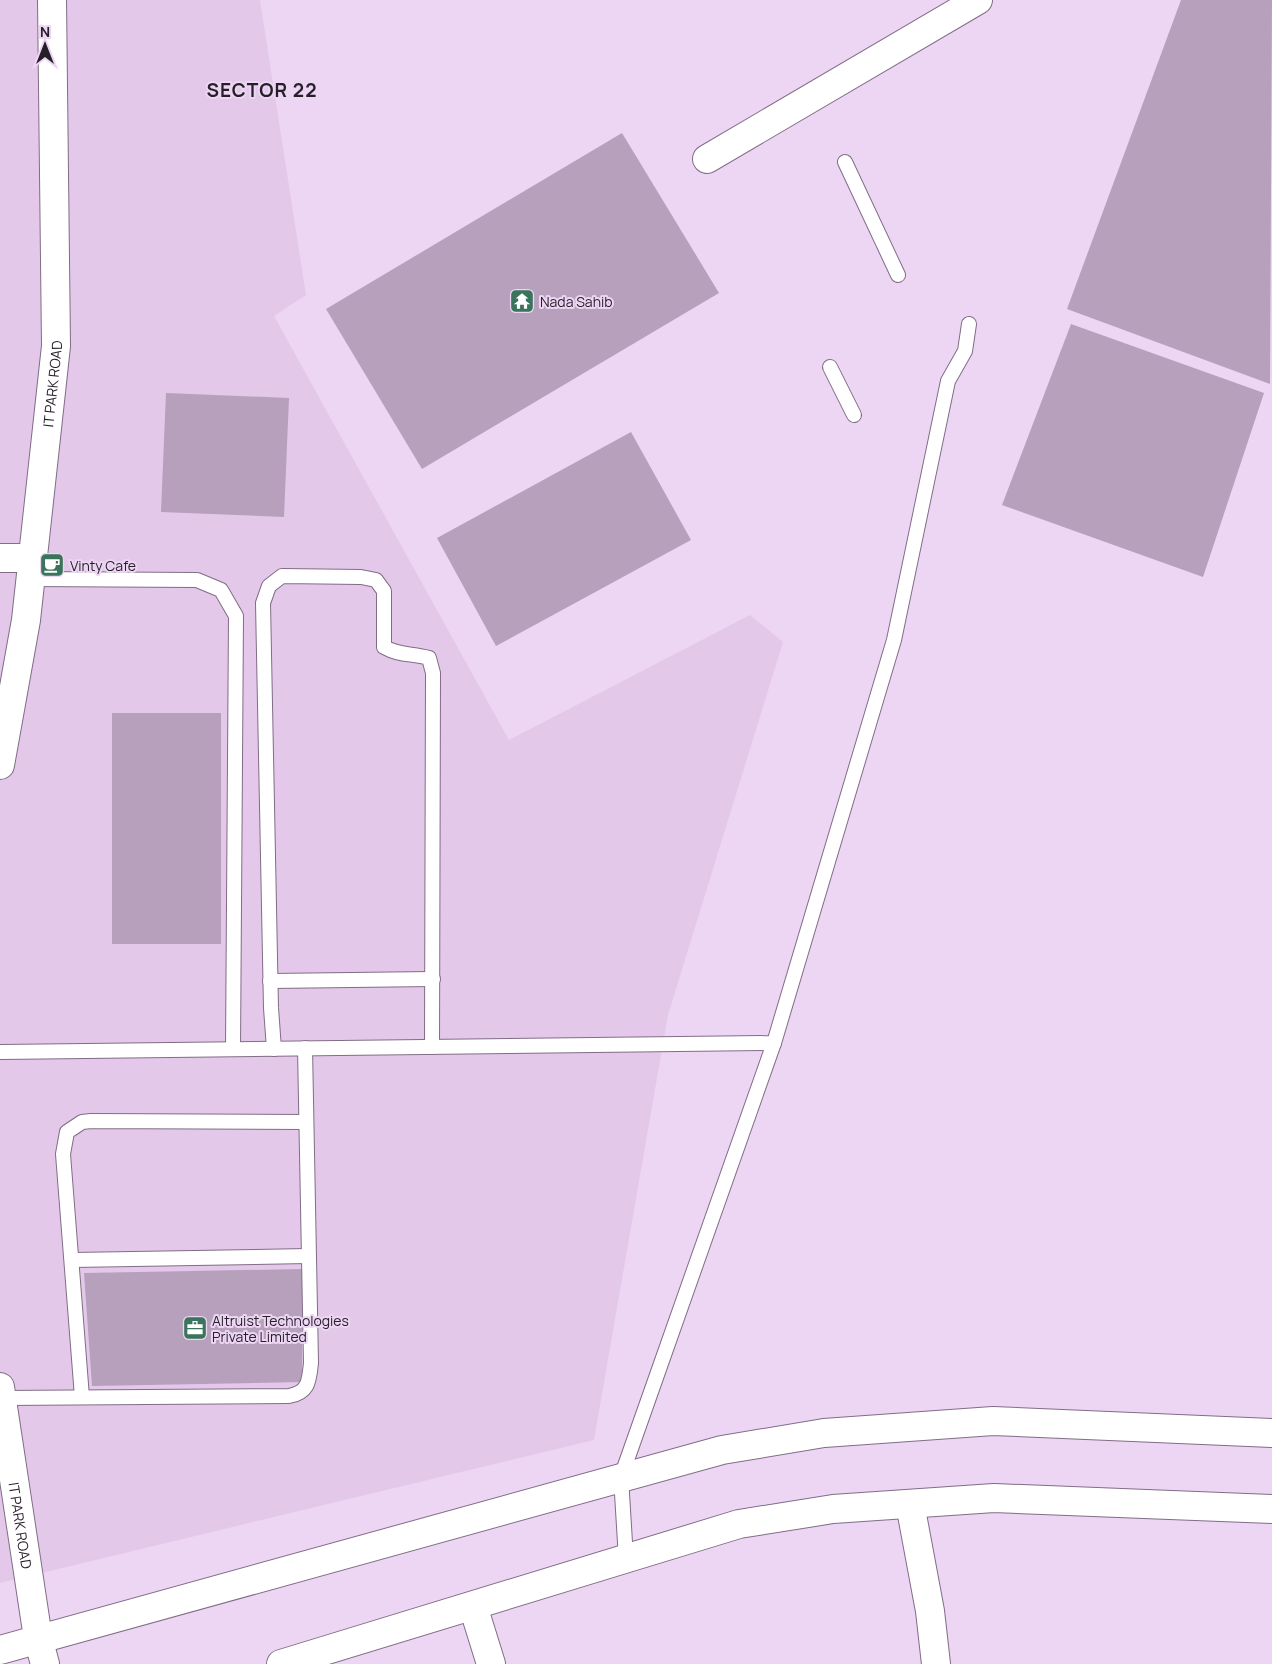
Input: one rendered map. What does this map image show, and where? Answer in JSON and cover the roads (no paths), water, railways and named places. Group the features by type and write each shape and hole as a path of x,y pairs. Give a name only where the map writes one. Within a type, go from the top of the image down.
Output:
{"street":[{"name":"IT PARK ROAD","path":"0,765 31,569 56,346 52,0"},
{"path":"707,159 978,0"},
{"path":"0,558 31,569"},
{"name":"IT PARK ROAD","path":"1,1393 38,1638 45,1664"},
{"path":"0,1650 722,1450 824,1433 993,1421 1272,1434"},
{"path":"281,1664 739,1524 833,1510 994,1498 1272,1508"},
{"path":"910,1504 930,1611 936,1664"},
{"path":"473,1606 491,1664"}],"lane":[{"path":"845,162 898,274"},
{"path":"626,1559 621,1478 774,1042 894,640 948,381 965,351 969,324"},
{"path":"830,367 854,416"},
{"path":"31,569 197,580 221,590 236,616 233,1049"},
{"path":"274,1049 270,981 263,603 269,586 282,576 360,577 376,580 384,591 384,646 396,654 414,654 429,658 433,673 432,1047"},
{"path":"270,981 433,979"},
{"path":"0,1052 774,1042"},
{"path":"1,1393 82,1397 290,1396 300,1394 309,1385 311,1363 305,1048"},
{"path":"82,1397 64,1141 67,1132 82,1122 306,1122"},
{"path":"72,1260 308,1256"}],"place":[{"name":"Nada Sahib","path":"522,301"},
{"name":"Vinty Cafe","path":"52,565"},
{"name":"Altruist Technologies Private Limited","path":"195,1328"}],"district":[{"name":"SECTOR 22","path":"262,90"}]}
